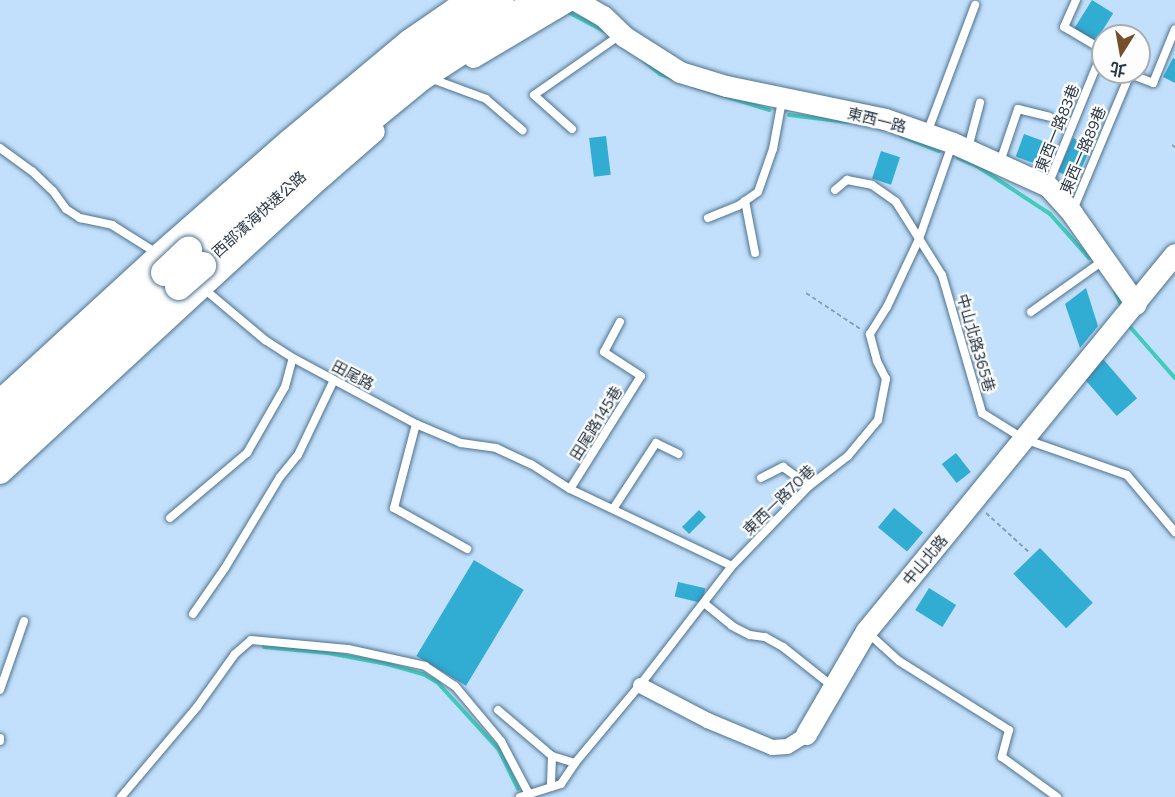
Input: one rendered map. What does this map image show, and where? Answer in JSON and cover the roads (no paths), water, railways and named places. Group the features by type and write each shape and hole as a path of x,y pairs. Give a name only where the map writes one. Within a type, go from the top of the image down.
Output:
{"highway":[{"name":"西部濱海快速公路","path":"0,453 291,156 411,58 500,0"},
{"name":"西部濱海快速公路","path":"0,423 182,269 420,77 538,0"}],"street":[{"path":"0,473 182,269 408,40 466,0"},
{"path":"0,399 182,269 321,177 435,80 568,0"},
{"name":"東西一路","path":"575,0 603,16 622,34 680,72 726,87 885,120 960,147 1048,186 1072,213 1136,304"},
{"name":"中山北路","path":"640,685 707,720 772,747 787,746 806,734 866,631 1175,254"}],"lane":[{"name":"東西一路83巷","path":"1048,186 1103,50 1064,27 1076,0"},
{"path":"927,134 975,5"},
{"name":"東西一路89巷","path":"1072,213 1130,74 1153,83 1175,29"},
{"path":"572,129 534,95 622,34"},
{"path":"435,80 486,99 522,130"},
{"path":"708,218 745,201 758,192 774,149 782,99"},
{"path":"919,239 980,103"},
{"path":"999,164 1018,109 1049,117"},
{"name":"田尾路","path":"0,148 32,171 53,191 66,209 80,218 112,225 182,269 265,340 294,358 416,424 461,442 496,448 531,464 570,489 732,566"},
{"name":"中山北路365巷","path":"835,190 847,180 872,185 896,202 942,275 982,412 1024,439 1127,475 1175,532"},
{"path":"745,201 755,253"},
{"name":"東西一路70巷","path":"520,797 561,784 574,763 640,685 732,566 809,486 848,456 878,420 885,379 877,361 870,334 887,307 919,239"},
{"path":"1031,312 1106,259"},
{"name":"田尾路145巷","path":"570,489 642,376 604,352 620,322"},
{"path":"170,518 247,453 285,387 294,358"},
{"path":"193,614 225,568 280,477 298,455 334,380"},
{"path":"416,424 394,508 467,549"},
{"path":"613,509 656,443 679,454"},
{"path":"761,478 783,466 809,486"},
{"path":"704,603 732,626 750,634 765,637 783,647 834,688"},
{"path":"0,690 24,621"},
{"path":"866,631 899,661 1009,730 1002,757 1057,797"},
{"path":"121,797 197,707 235,654 251,640 348,649 425,666 455,686 501,741 529,794"},
{"path":"498,710 552,756 574,763"},
{"path":"551,787 552,756"}],"waterway":[{"path":"566,11 604,31"},
{"path":"643,60 660,74 672,78"},
{"path":"693,86 769,110"},
{"path":"789,115 848,122"},
{"path":"901,136 939,151"},
{"path":"958,158 977,166 1050,214 1089,258"},
{"path":"1115,291 1121,305"},
{"path":"1131,328 1175,378"},
{"path":"264,647 328,653 387,664 423,674 437,682 499,750 518,789"}]}
